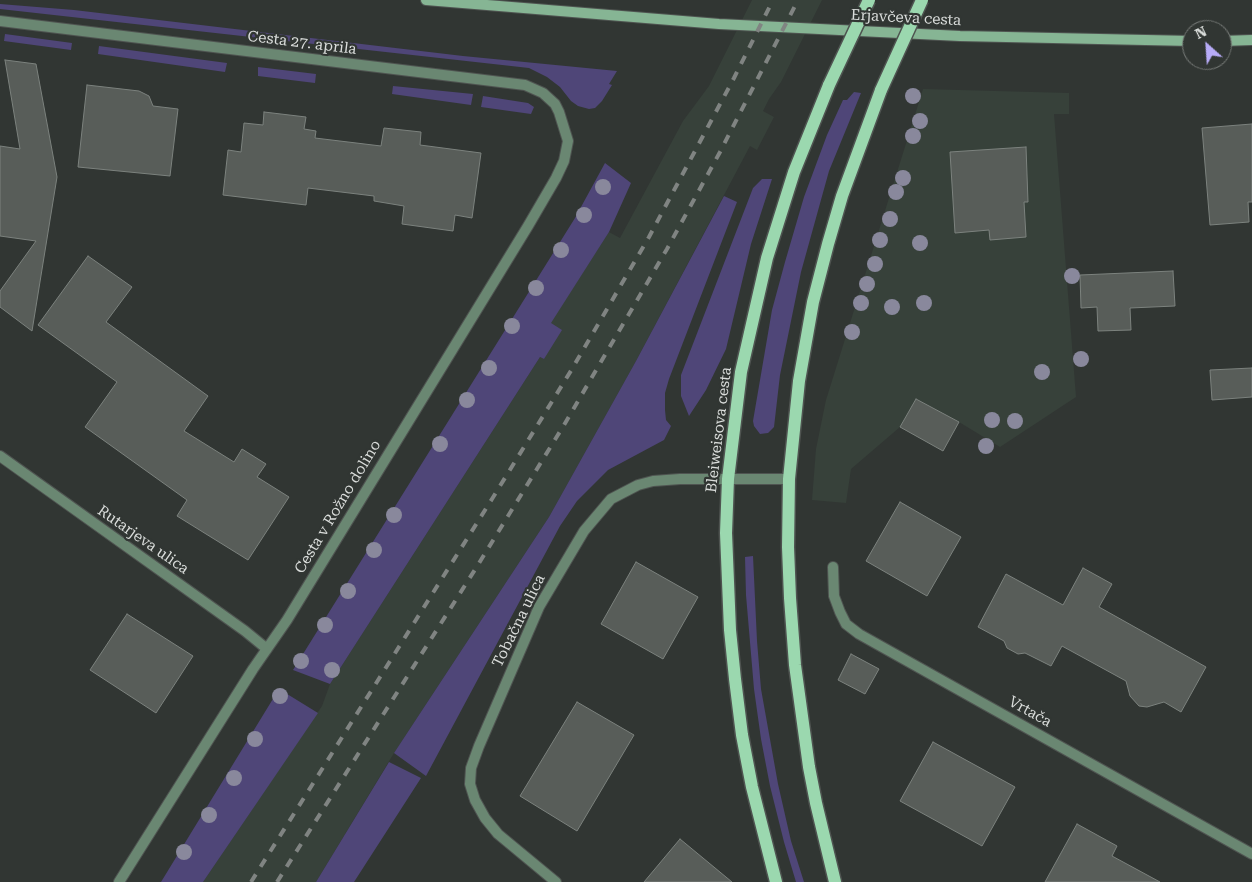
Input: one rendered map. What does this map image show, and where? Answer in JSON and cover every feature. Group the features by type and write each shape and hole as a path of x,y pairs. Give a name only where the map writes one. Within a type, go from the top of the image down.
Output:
{"main road":[{"name":"Erjavčeva cesta","path":"426,0 719,24 950,36 1182,41"},
{"name":"Bleiweisova cesta","path":"776,882 752,787 742,735 735,679 730,630 726,533 728,478 741,372 767,258 794,172 829,85 869,0"},
{"path":"835,882 811,776 795,666 789,590 789,479 799,381 815,295 842,196 881,90 922,0"},
{"path":"1232,41 1252,40"}],"street":[{"name":"Cesta 27. aprila","path":"0,21 525,85 543,93 554,104 559,112 568,141"},
{"name":"Cesta v Rožno dolino","path":"119,882 297,603 528,226 564,161 568,141"},
{"name":"Rutarjeva ulica","path":"0,456 245,631 267,649"},
{"name":"Tobačna ulica","path":"556,882 498,834 484,818 470,784 471,768 479,746 540,607 584,531 611,500 638,486 653,481 680,478 789,479"},
{"name":"Vrtača","path":"833,567 834,596 840,612 846,624 859,634 1252,854"}],"shaded area":[{"path":"752,0 822,0 781,82 763,111 774,117 757,150 750,146 636,361 549,517 394,753 316,882 203,882 322,706 330,684 540,357 544,359 550,323 609,232 620,238 683,121 709,86"},
{"path":"0,4 74,10 463,56 617,71 609,84 612,85 602,101 595,108 589,109 578,106 571,101 560,87 547,77 529,68 0,9"},
{"path":"5,34 72,43 71,50 4,41"},
{"path":"99,46 227,63 225,72 98,54"},
{"path":"258,67 316,74 315,83 258,76"},
{"path":"393,86 473,94 471,105 392,94"},
{"path":"923,89 1069,93 1069,114 1054,114 1076,397 1000,447 916,399 900,427 851,469 846,503 812,500 816,449 826,400"},
{"path":"854,92 861,93 829,171 801,272 780,375 774,427 768,433 760,434 753,421 772,310 785,262 804,197 827,135 843,100 847,100"},
{"path":"483,96 528,103 534,107 531,114 481,107"},
{"path":"605,163 631,183 609,232 551,323 562,330 544,359 540,357 330,684 293,670 575,218"},
{"path":"762,179 772,179 751,244 726,349 706,390 689,416 681,396 681,375 753,188"},
{"path":"724,196 737,202 669,379 665,393 665,410 666,420 671,426 664,440 608,470 577,501 560,526 426,776 394,753 549,517 636,361"},
{"path":"753,556 761,689 778,784 791,841 804,882 796,882 770,786 761,739 754,689 746,595 745,557"},
{"path":"279,689 318,713 203,882 161,882"},
{"path":"389,762 421,778 354,882 316,882"}],"building":[{"path":"5,60 36,64 57,177 32,331 0,307 0,291 36,241 0,236 0,146 20,149"},
{"path":"87,85 139,91 149,96 153,106 178,109 170,176 78,167"},
{"path":"264,112 306,117 304,129 316,131 315,138 381,146 384,128 421,132 420,145 481,153 472,218 455,215 453,231 402,224 404,206 374,201 374,196 308,188 306,205 223,195 228,150 241,152 244,123 263,125"},
{"path":"1252,124 1252,202 1248,202 1249,222 1210,225 1202,128"},
{"path":"1026,147 1028,202 1024,202 1026,237 990,240 989,230 955,233 950,152"},
{"path":"88,256 132,287 106,322 208,396 184,431 234,462 242,449 266,464 257,477 289,497 248,560 177,516 187,500 85,427 117,382 38,325"},
{"path":"1173,271 1175,306 1130,308 1131,330 1098,331 1097,307 1081,308 1080,275"},
{"path":"1252,368 1252,397 1212,400 1210,370"},
{"path":"916,399 959,422 943,451 900,427"},
{"path":"900,502 961,537 927,596 866,561"},
{"path":"636,562 698,597 663,659 601,624"},
{"path":"1083,568 1112,584 1099,607 1206,667 1181,712 1164,702 1147,707 1139,706 1130,696 1126,681 1062,646 1051,666 1025,653 1018,654 1007,648 1004,641 978,627 1006,574 1063,605"},
{"path":"127,614 193,656 156,713 90,670"},
{"path":"851,654 879,669 865,694 838,680"},
{"path":"577,702 634,735 577,831 520,796"},
{"path":"933,742 1015,787 982,846 900,801"},
{"path":"1077,824 1117,846 1112,856 1160,882 1045,882"},
{"path":"680,839 732,882 644,882"}],"railway":[{"path":"251,882 572,369 649,237 734,78 773,0"},
{"path":"277,882 476,568 564,425 667,249 720,152 798,0"}]}
